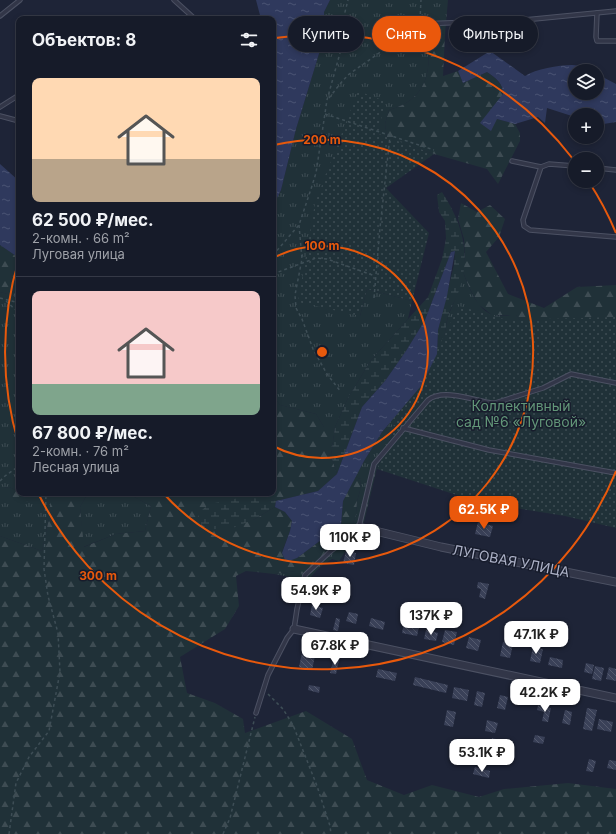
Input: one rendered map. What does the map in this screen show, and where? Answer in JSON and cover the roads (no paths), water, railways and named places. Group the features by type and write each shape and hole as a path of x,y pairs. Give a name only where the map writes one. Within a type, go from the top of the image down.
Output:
{"street":[{"name":"ЛУГОВАЯ УЛИЦА","path":"359,527 441,547 616,582"},
{"path":"294,629 616,698"}],"lane":[{"path":"0,16 20,0"},
{"path":"174,0 192,16"},
{"path":"441,23 524,20 616,11"},
{"path":"597,13 597,41 616,41"},
{"path":"0,107 16,97"},
{"path":"0,116 16,120"},
{"path":"512,161 541,167 549,164 568,165"},
{"path":"541,167 522,220 526,228 530,230 616,237"},
{"path":"604,169 616,170"},
{"path":"256,713 268,675 287,638 294,629 305,576 332,550 349,538 359,527 374,464 428,400 440,394 445,394 491,403 532,392 571,374 616,383"},
{"path":"403,428 489,450 616,473"}],"water":[{"path":"256,0 330,0 324,12 324,16 288,16 288,52 320,52 296,129 281,190 276,200 276,16 260,16"},
{"path":"488,52 491,52 525,76 541,69 568,65 568,100 604,100 604,78 616,84 616,122 604,124 604,108 568,108 568,115 547,108 545,123 538,117 515,124 497,119 491,131 480,123 503,94 502,87 496,79 487,72 463,83 458,71"},
{"path":"0,164 16,178 16,256 0,245"},
{"path":"455,251 447,296 438,330 437,354 421,386 382,432 364,461 343,501 341,525 297,558 286,562 282,553 292,521 285,512 275,507 276,501 318,491 337,474 362,407 385,381 425,320 451,252"}],"park label":[{"name":"Коллективный сад №6 «Луговой»","path":"521,414"}]}
